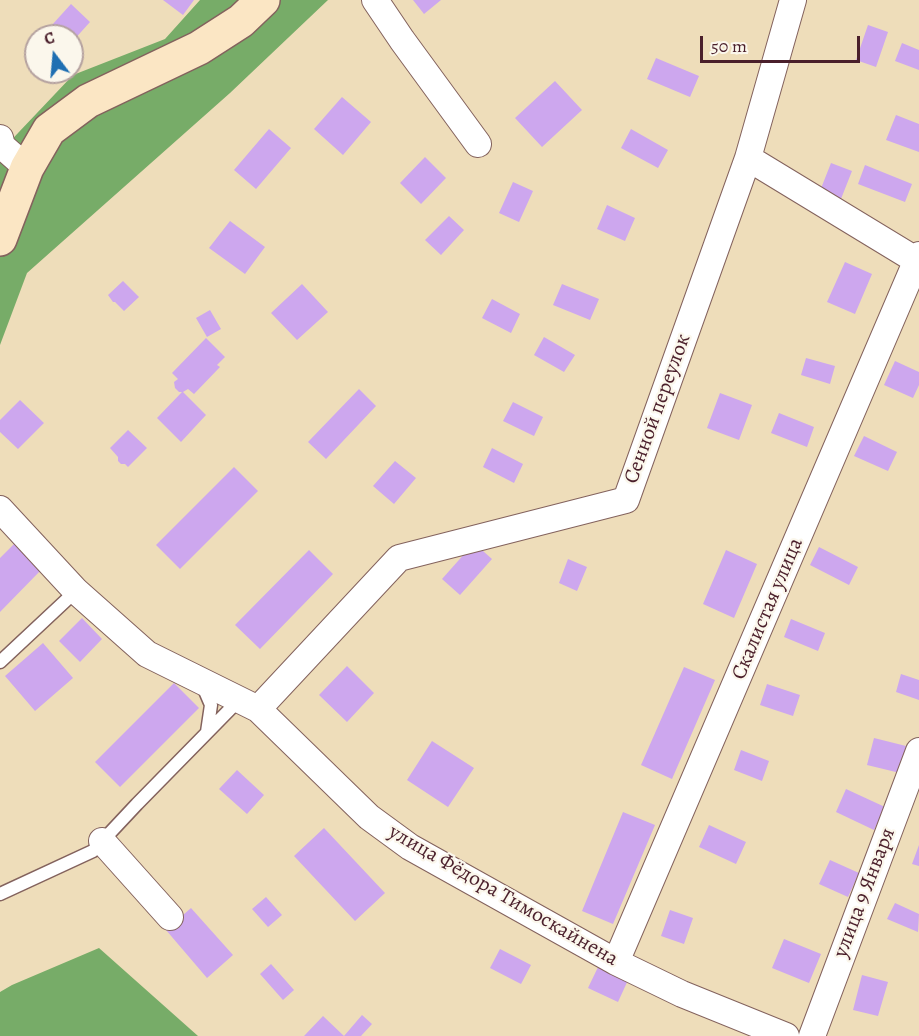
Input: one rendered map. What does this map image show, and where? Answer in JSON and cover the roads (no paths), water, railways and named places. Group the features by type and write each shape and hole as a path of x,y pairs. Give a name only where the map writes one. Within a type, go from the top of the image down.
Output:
{"main road":[{"path":"0,239 27,168 49,130 88,101 199,48 241,21 263,0"}],"street":[{"path":"375,0 478,144"},
{"name":"Сенной переулок","path":"249,704 399,558 626,501 748,158 793,0"},
{"path":"0,138 2,146 27,168"},
{"path":"748,158 918,260"},
{"name":"Скалистая улица","path":"616,962 918,260"},
{"name":"улица Фёдора Тимоскайнена","path":"0,509 76,591 147,654 249,704 369,817 410,847 616,962 682,994 786,1036"},
{"name":"улица 9 Января","path":"812,1036 919,751"},
{"path":"102,841 170,917"}],"lane":[{"path":"0,662 76,591"},
{"path":"201,680 211,705 207,732"},
{"path":"0,894 93,851 207,732 249,704"}]}
